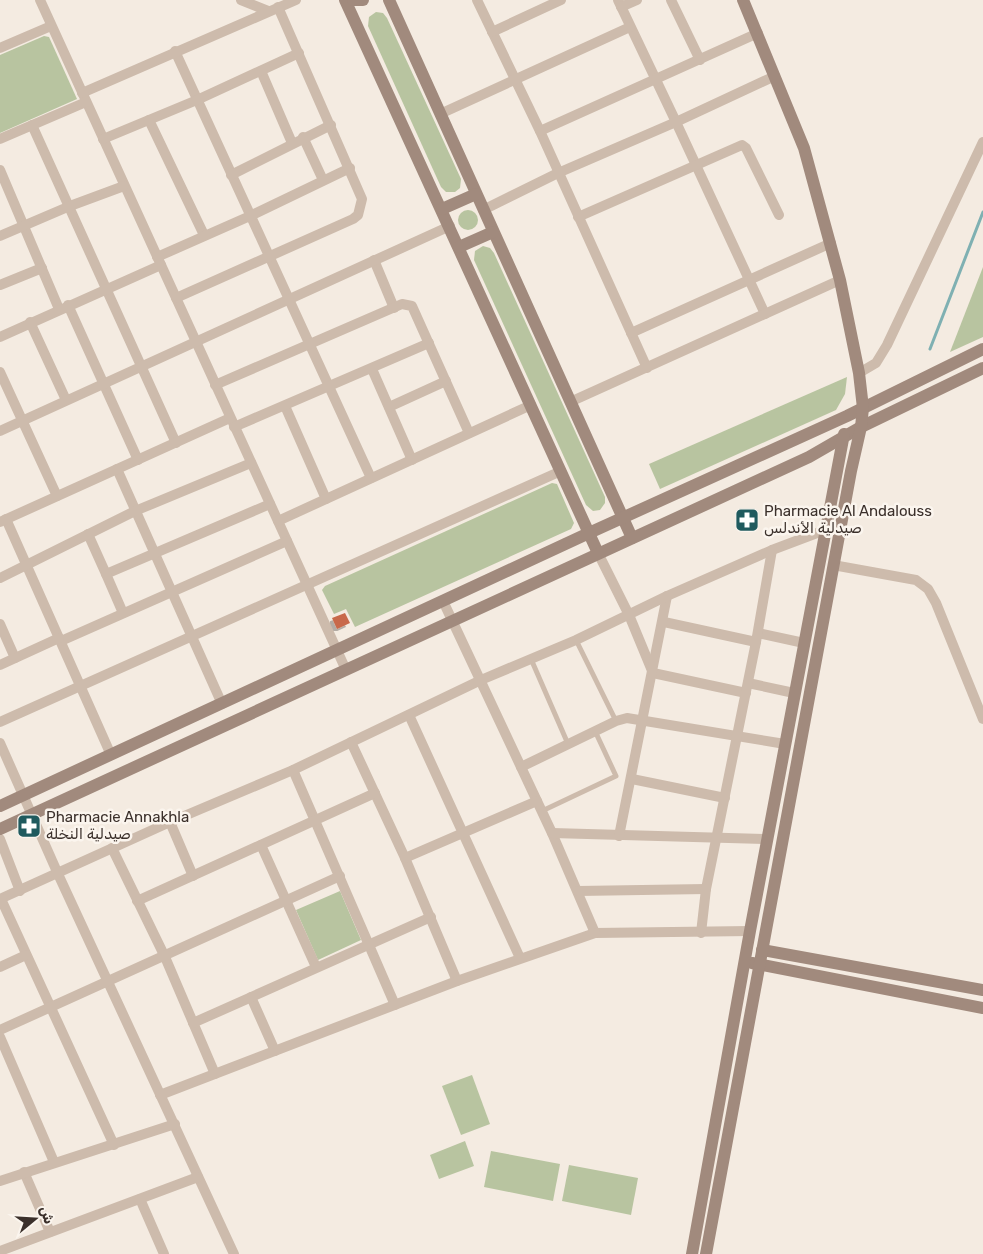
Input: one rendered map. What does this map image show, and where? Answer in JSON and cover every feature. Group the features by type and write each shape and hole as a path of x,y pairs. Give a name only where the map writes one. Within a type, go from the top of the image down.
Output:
{"main road":[{"path":"345,0 598,553"},
{"path":"353,0 363,0"},
{"path":"389,0 632,538"},
{"path":"706,1254 833,565 861,427 863,408 860,379 840,280 804,148 776,76 743,0"},
{"path":"442,209 476,194"},
{"path":"459,247 493,232"},
{"path":"0,806 589,533 848,416 983,349"},
{"path":"0,829 598,553 809,458 861,427 983,368"},
{"path":"695,1253 750,931 794,693 843,439 860,379"},
{"path":"809,458 822,458 837,471"},
{"path":"762,950 983,990"},
{"path":"745,962 983,1008"}],"street":[{"path":"40,0 346,670"},
{"path":"176,298 358,215 362,199 298,53 273,9 241,0"},
{"path":"0,139 32,126 175,51 296,0"},
{"path":"477,0 540,131 647,368"},
{"path":"492,32 561,0"},
{"path":"637,0 620,4 655,81 697,165 765,314"},
{"path":"671,0 700,60"},
{"path":"0,48 51,26"},
{"path":"440,114 514,78 630,27"},
{"path":"540,131 758,34"},
{"path":"175,51 328,388 371,478"},
{"path":"103,139 197,100 298,53"},
{"path":"261,71 292,143"},
{"path":"483,210 558,173 776,76"},
{"path":"149,120 204,235"},
{"path":"231,174 331,125"},
{"path":"32,126 70,206 105,289 176,443"},
{"path":"304,138 323,180"},
{"path":"860,379 876,363 887,345 983,142"},
{"path":"578,217 744,145 779,215"},
{"path":"0,336 105,289 204,235 250,216 350,168"},
{"path":"0,170 3,185 24,225 42,268 103,384 138,460"},
{"path":"0,236 70,206 124,186"},
{"path":"0,431 450,226"},
{"path":"631,333 831,243"},
{"path":"374,260 394,308"},
{"path":"0,285 42,268"},
{"path":"570,402 840,280"},
{"path":"215,385 310,346 406,303 412,306 469,433"},
{"path":"30,322 66,400"},
{"path":"111,755 26,564 3,521 176,443 232,422 285,406 429,343"},
{"path":"372,369 412,460"},
{"path":"0,372 57,496"},
{"path":"389,407 446,381"},
{"path":"278,521 531,405"},
{"path":"285,406 326,499"},
{"path":"0,578 135,511 251,463"},
{"path":"117,469 222,704"},
{"path":"0,722 561,471"},
{"path":"106,574 270,504"},
{"path":"114,1145 0,899 170,822 293,770 481,680 576,640 667,596 772,550 825,530"},
{"path":"88,534 123,613"},
{"path":"0,665 287,541"},
{"path":"701,932 706,890 757,638 772,550"},
{"path":"598,553 629,615 653,672"},
{"path":"833,565 908,577 928,589 936,603 983,719"},
{"path":"619,836 664,622 667,596"},
{"path":"444,600 522,767 596,933"},
{"path":"664,622 757,638 804,643"},
{"path":"0,624 15,658"},
{"path":"653,672 747,688 794,693"},
{"path":"409,715 520,958"},
{"path":"522,767 616,721 627,718 736,738 785,744"},
{"path":"351,742 405,858 457,981"},
{"path":"0,743 58,874 234,1254"},
{"path":"293,770 395,1005"},
{"path":"632,778 725,798"},
{"path":"137,902 375,793"},
{"path":"405,858 537,801"},
{"path":"170,822 193,876"},
{"path":"552,833 619,836 717,836 767,839"},
{"path":"0,839 20,891"},
{"path":"261,845 316,967"},
{"path":"112,848 165,957 215,1074"},
{"path":"0,1030 165,957 340,876"},
{"path":"578,892 706,890"},
{"path":"193,1022 431,917"},
{"path":"160,1095 457,981 596,933 750,931"},
{"path":"0,967 26,955"},
{"path":"251,996 276,1051"},
{"path":"0,1037 54,1162"},
{"path":"0,1181 174,1124"},
{"path":"24,1172 50,1232"},
{"path":"0,1252 198,1177"},
{"path":"140,1199 164,1254"}],"lane":[{"path":"576,640 616,721"},
{"path":"531,659 568,744"},
{"path":"595,731 616,776"},
{"path":"542,811 616,776 632,778"}],"green space":[{"path":"376,12 383,13 387,18 461,179 460,188 455,192 446,192 441,187 368,26 369,17"},
{"path":"44,36 49,37 77,99 0,133 0,55"},
{"path":"464,210 472,210 478,216 478,224 472,230 464,230 458,224 458,216"},
{"path":"483,246 490,248 494,253 605,497 605,503 600,510 593,511 586,505 474,260 475,251"},
{"path":"983,267 983,337 950,352"},
{"path":"847,377 845,394 836,410 660,489 649,464"},
{"path":"552,483 557,484 574,523 571,529 355,627 346,609 334,614 322,590 325,586"},
{"path":"340,891 361,940 318,960 296,910"},
{"path":"472,1075 490,1124 461,1135 442,1086"},
{"path":"465,1141 474,1166 439,1179 430,1155"},
{"path":"491,1151 560,1164 553,1201 484,1187"},
{"path":"569,1165 638,1178 631,1215 562,1201"}],"building":[{"path":"345,613 350,623 337,629 332,618"}],"waterway":[{"path":"930,349 983,212"}],"place":[{"name":"Pharmacie Al Andalouss صيدلية الأندلس","path":"747,520"},
{"name":"Pharmacie Annakhla صيدلية النخلة","path":"29,826"}]}
